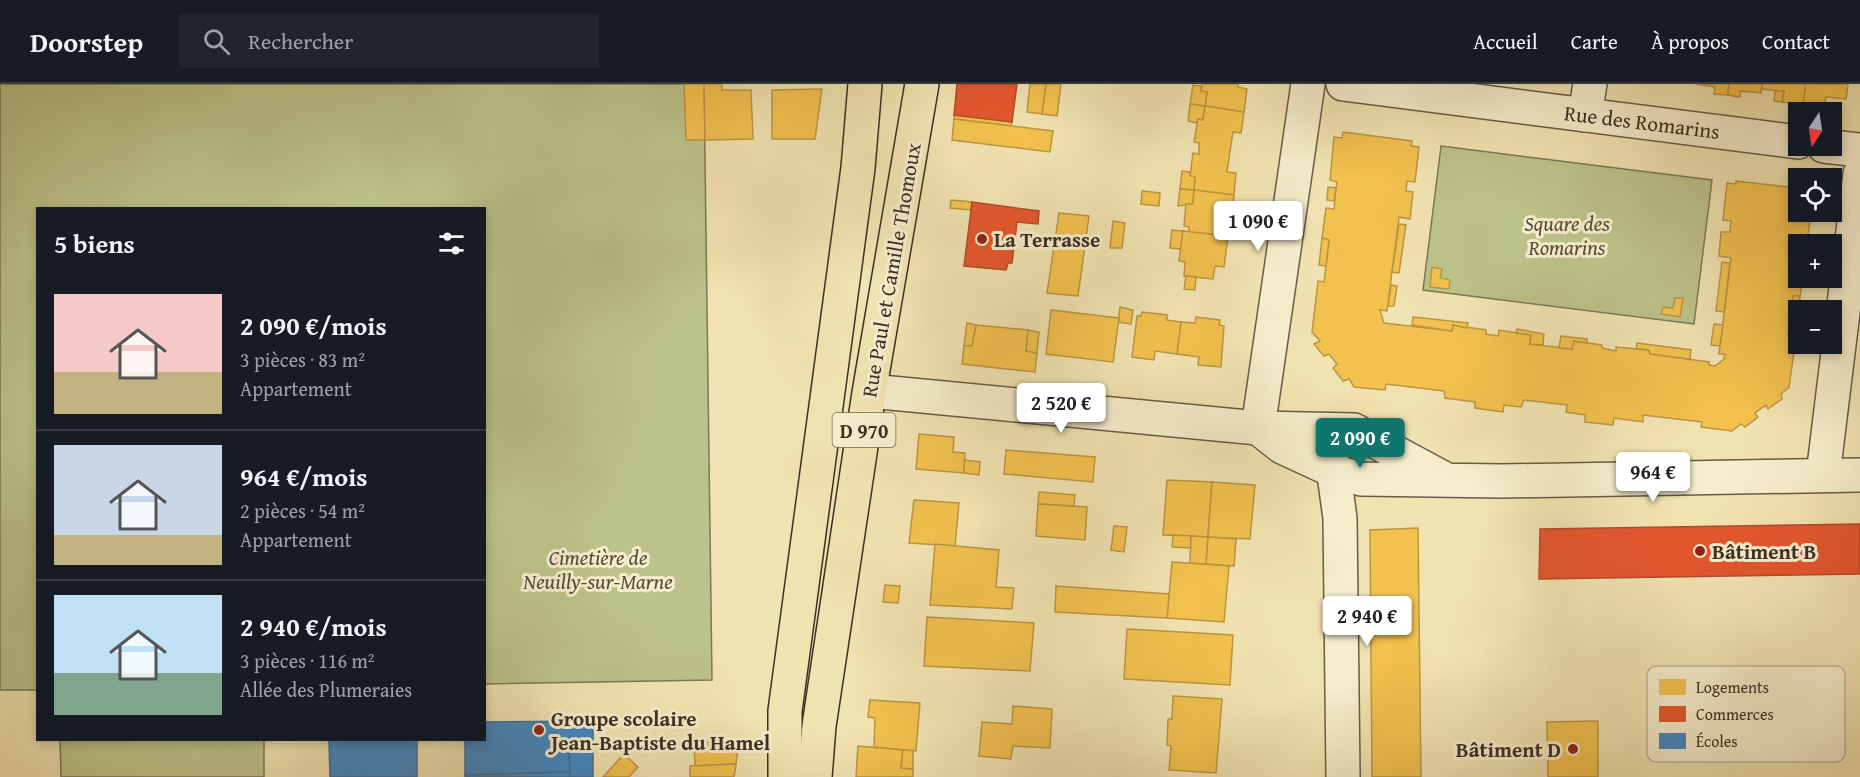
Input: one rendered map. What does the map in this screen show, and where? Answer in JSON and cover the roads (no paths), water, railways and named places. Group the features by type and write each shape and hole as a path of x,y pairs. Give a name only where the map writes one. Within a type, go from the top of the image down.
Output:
{"main road":[{"name":"Rue Paul et Camille Thomoux","path":"785,777 784,711 858,168 865,84"},
{"name":"Rue Paul et Camille Thomoux","path":"815,777 819,726 870,391 922,84"}],"street":[{"path":"1258,428 1308,84"},
{"name":"Rue des Romarins","path":"1343,84 1588,100 1788,140"},
{"path":"1842,148 1860,150"},
{"path":"1823,475 1860,174"},
{"path":"870,391 1258,428 1354,430 1448,480"},
{"path":"1258,428 1282,447 1334,471 1370,480 1860,475"},
{"path":"1327,428 1340,518 1343,777"}],"place":[{"name":"La Terrasse","path":"982,239"},
{"name":"Bâtiment B","path":"1700,551"},
{"name":"Groupe scolaire Jean-Baptiste du Hamel","path":"539,730"},
{"name":"Bâtiment D","path":"1573,749"}],"park label":[{"name":"Square des Romarins","path":"1567,235"},
{"name":"Cimetière de Neuilly-sur-Marne","path":"598,569"}]}
